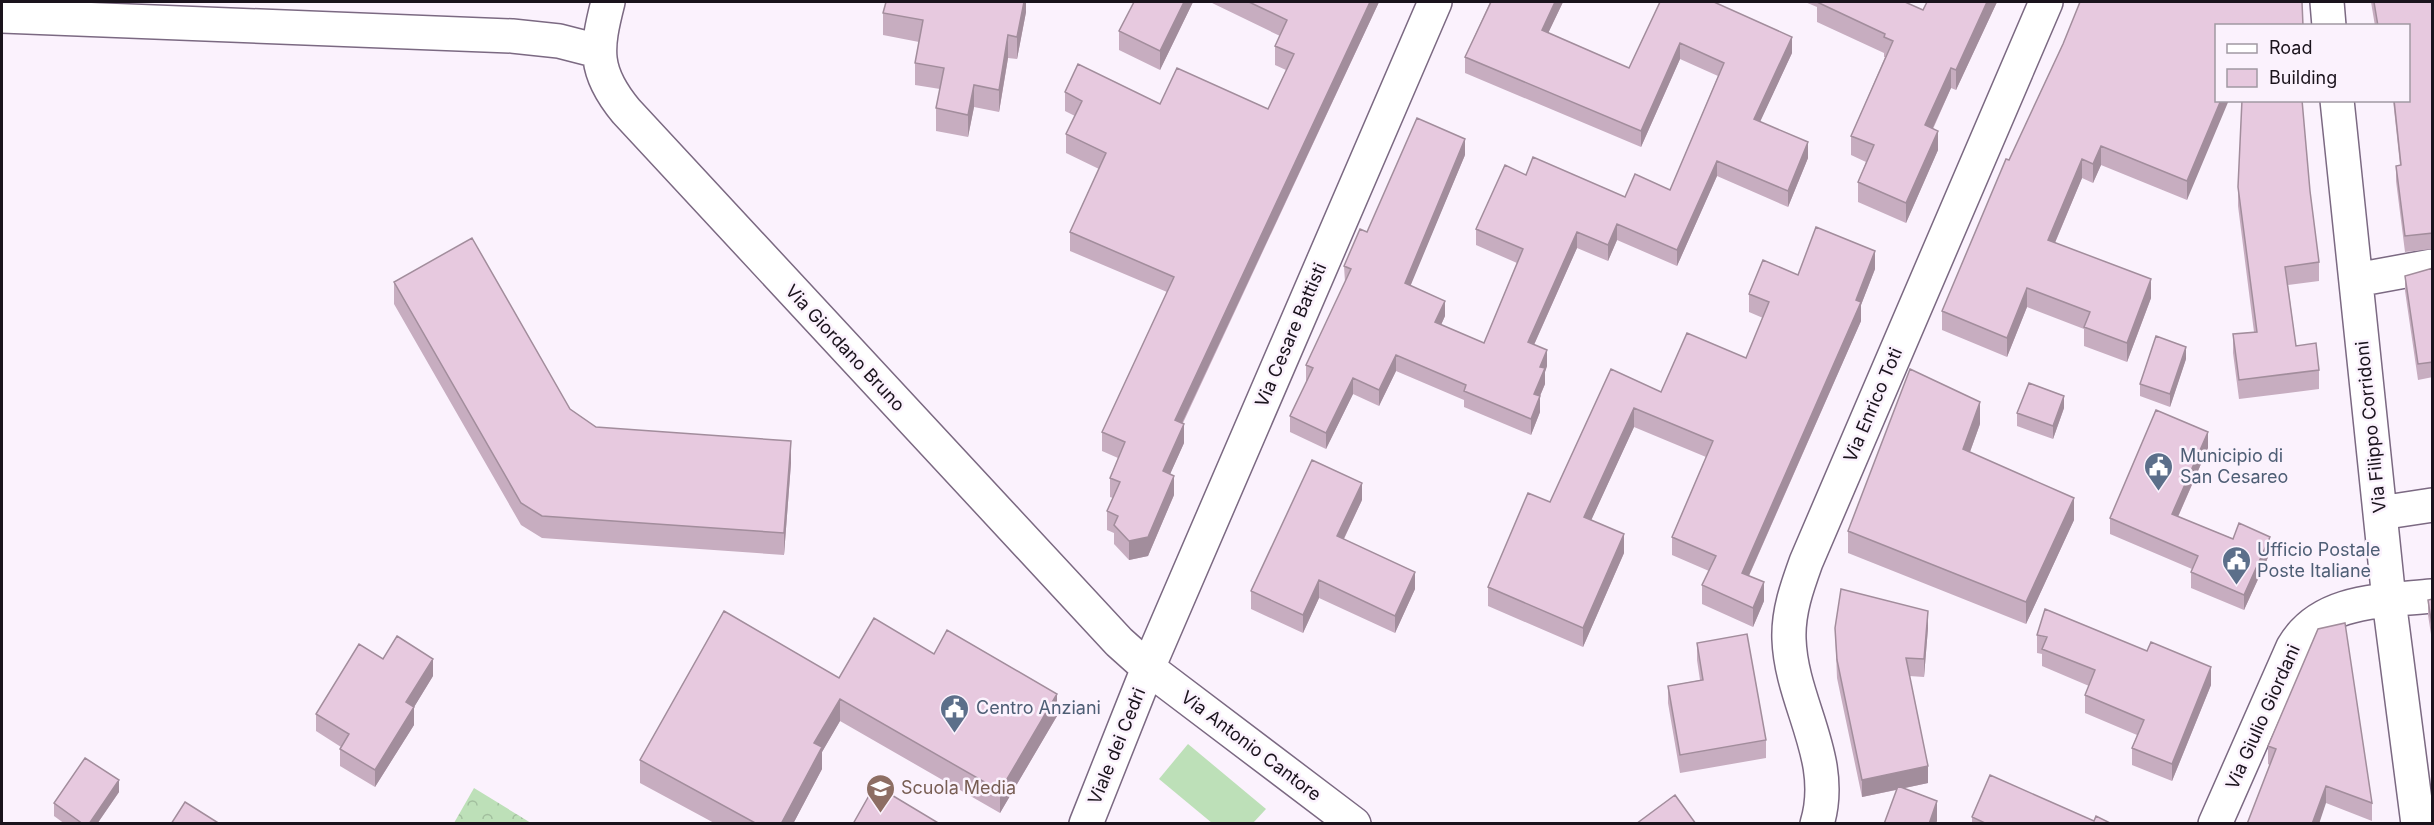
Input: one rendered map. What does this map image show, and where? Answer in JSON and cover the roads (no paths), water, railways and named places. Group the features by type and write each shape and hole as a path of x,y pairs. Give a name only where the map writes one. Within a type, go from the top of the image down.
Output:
{"street":[{"name":"Via Giordano Bruno","path":"608,2 598,51 604,79 626,111 1111,633 1148,668"},
{"name":"Via Cesare Battisti","path":"1148,668 1435,2"},
{"name":"Via Enrico Toti","path":"1817,824 1823,802 1823,775 1791,658 1789,632 1794,597 1815,541 2046,2"},
{"path":"2327,2 2329,24"},
{"path":"2,16 512,36 559,40 598,51"},
{"name":"Via Filippo Corridoni","path":"2337,102 2389,600 2418,824"},
{"path":"2356,280 2433,266"},
{"path":"2380,513 2433,505"},
{"name":"Via Giulio Giordani","path":"2215,824 2299,637 2326,614 2348,607 2433,596"},
{"name":"Viale dei Cedri","path":"1086,824 1148,668"},
{"name":"Via Antonio Cantore","path":"1148,668 1353,824"}],"place":[{"name":"Municipio di San Cesareo","path":"2159,492"},
{"name":"Ufficio Postale Poste Italiane","path":"2236,586"},
{"name":"Centro Anziani","path":"955,734"},
{"name":"Scuola Media","path":"880,814"}]}
